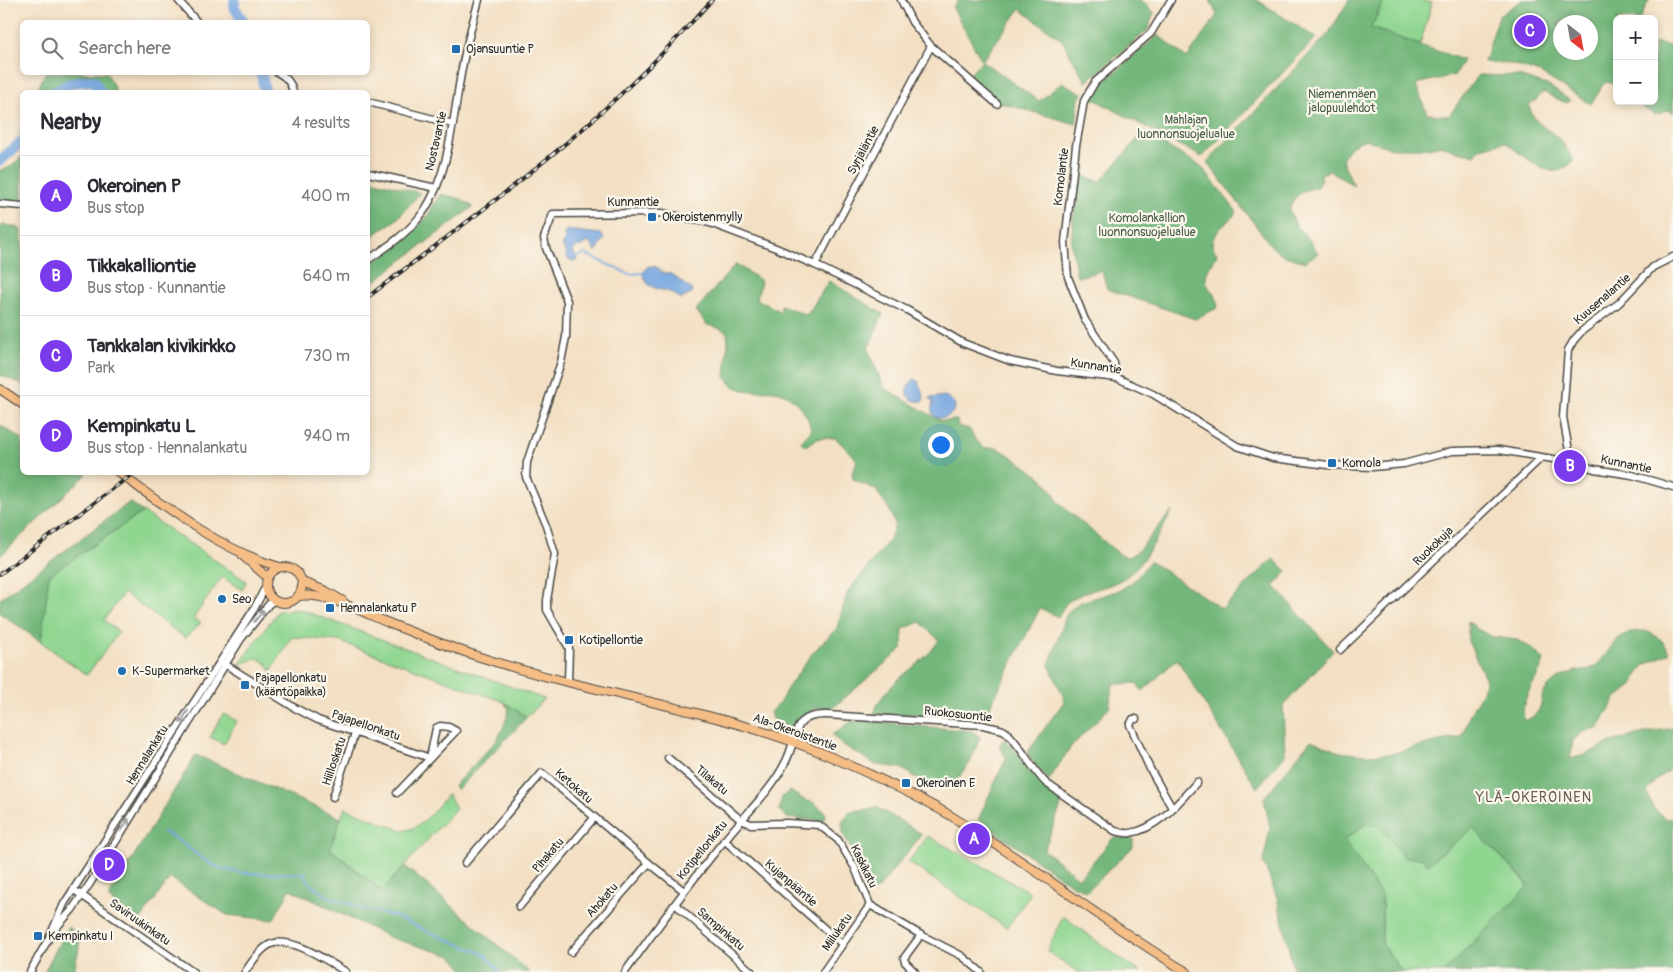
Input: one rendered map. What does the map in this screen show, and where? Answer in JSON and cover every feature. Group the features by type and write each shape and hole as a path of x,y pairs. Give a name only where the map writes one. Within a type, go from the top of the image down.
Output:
{"main road":[{"path":"0,389 20,403"},
{"path":"122,475 172,511 233,549 267,577"},
{"path":"233,549 267,563 292,568 297,572 302,582 302,588 298,596 284,603 270,596 266,586 267,577 272,570 280,567"},
{"name":"Ala-Okeroistentie","path":"302,582 326,591 353,608"},
{"name":"Ala-Okeroistentie","path":"298,596 319,598 353,608 427,638 517,669 709,715 823,753 897,787 945,813 1008,853 1146,947 1187,972"}],"street":[{"path":"178,0 195,20"},
{"name":"Nostavantie","path":"370,258 404,233 418,219 436,188 444,166 463,63 479,0"},
{"path":"901,0 912,22 931,46 997,104"},
{"name":"Komolantie","path":"1117,378 1114,363 1085,320 1068,277 1065,242 1076,146 1084,100 1095,82 1151,34 1171,0"},
{"name":"Syrjäläntie","path":"815,265 931,46"},
{"path":"282,75 286,77 292,90"},
{"path":"370,103 452,124"},
{"path":"370,173 436,188"},
{"path":"0,204 20,206"},
{"name":"Kunnantie","path":"568,682 569,648 547,610 555,554 546,525 526,477 527,462 559,370 566,337 567,301 546,248 544,238 552,214 662,212 710,223 815,265 907,310 963,342 1010,361 1057,371 1117,378 1153,394 1237,446 1273,458 1328,466 1372,467 1404,464 1452,451 1498,450 1571,462 1673,487"},
{"name":"Kuusenalantie","path":"1571,462 1563,417 1568,350 1582,331 1619,302 1653,267 1673,257"},
{"name":"Ruokokuja","path":"1340,650 1541,458"},
{"name":"Hennalankatu","path":"50,936 82,895 266,586"},
{"name":"Hennalankatu","path":"30,972 50,936 64,904 222,662 255,620 275,600"},
{"name":"Pajapellonkatu","path":"222,662 318,720 430,758"},
{"name":"Ruokosuontie","path":"793,742 801,722 806,717 814,715 983,725 1003,730 1010,736 1037,774 1046,783 1115,832 1128,834 1150,826 1172,808 1197,782"},
{"path":"1136,719 1133,719 1130,725 1147,762 1172,808"},
{"path":"397,793 456,731 449,727 440,726 436,728 430,758"},
{"name":"Hiilloskatu","path":"333,797 355,733"},
{"name":"Kotipellonkatu","path":"625,972 684,891 780,774 789,756 793,742"},
{"name":"Tilakatu","path":"668,758 741,820"},
{"name":"Ketokatu","path":"465,863 542,773 649,864 684,891"},
{"name":"Pihakatu","path":"519,907 594,818"},
{"name":"Kaskikatu","path":"741,820 751,824 786,823 819,825 838,840 855,868 870,905 921,935 962,956 981,972"},
{"name":"Kujanpääntie","path":"724,840 842,944"},
{"name":"Ahokatu","path":"572,952 649,864"},
{"name":"Saviruukinkatu","path":"74,890 193,972"},
{"name":"Sampinkatu","path":"675,904 752,972"},
{"name":"Miilukatu","path":"823,972 870,905"},
{"path":"915,972 905,962 904,958 921,935"},
{"path":"245,972 266,947 272,943 281,942 306,949 346,972"}],"green space":[{"path":"959,0 1141,0 1154,12 1148,30 1086,82 1062,40 1020,9 982,61 953,8"},
{"name":"Mahlajan luonnonsuojelualue","path":"1210,0 1257,0 1316,38 1202,157 1092,98 1099,86 1158,35 1187,58 1217,15"},
{"name":"Niemenmäen jalopuulehdot","path":"1349,0 1384,0 1371,28 1463,60 1455,75 1416,84 1427,114 1449,116 1478,75 1518,76 1547,85 1571,101 1566,103 1543,92 1529,105 1536,120 1560,139 1573,161 1561,170 1551,171 1530,161 1505,142 1480,148 1475,155 1453,150 1442,145 1429,148 1393,148 1366,139 1351,147 1342,160 1354,186 1330,171 1322,173 1318,187 1299,194 1293,200 1289,210 1296,225 1318,253 1305,262 1282,255 1273,248 1207,162 1329,33"},
{"path":"1384,0 1419,0 1432,3 1420,45 1371,28"},
{"path":"1522,0 1649,0 1642,15 1613,15 1613,85 1606,82 1591,104 1540,73 1512,64 1484,62 1499,16"},
{"path":"1658,43 1673,47 1673,113 1669,110 1655,115 1639,105 1658,105"},
{"path":"982,61 1039,101 1062,83 1082,93 1079,99 1076,124 998,102 969,75"},
{"path":"44,75 93,75 73,78 58,84 50,90 37,90"},
{"path":"93,75 108,75 115,90 102,90"},
{"name":"Komolankallion luonnonsuojelualue","path":"1143,133 1201,166 1237,212 1218,231 1212,243 1217,254 1208,270 1206,280 1216,297 1217,308 1195,319 1107,289 1102,271 1077,277 1071,244 1078,174 1100,182"},
{"path":"20,158 20,202 0,199 0,170 11,167"},
{"path":"370,180 420,193 397,219 370,238"},
{"path":"440,194 461,199 473,207 370,284 370,265 406,240 427,217"},
{"path":"5,225 19,228 20,230 20,383 0,375 0,226"},
{"path":"736,264 761,281 757,299 781,312 781,305 807,315 829,281 883,314 868,349 884,388 941,421 957,420 958,426 969,429 984,448 997,448 1042,478 1058,501 1068,511 1119,554 1128,557 1137,552 1172,511 1149,552 1125,578 1076,597 1067,603 1058,617 1040,608 984,718 874,714 877,705 889,689 928,654 939,640 920,622 903,629 902,649 834,707 815,708 790,728 772,719 770,712 780,702 814,651 837,628 847,593 890,539 895,525 890,511 876,490 853,479 852,473 857,461 836,438 819,438 805,446 801,442 811,431 809,421 792,399 777,391 755,391 737,388 725,377 727,332 707,325 696,310"},
{"path":"0,425 20,438 20,475 86,475 0,556"},
{"path":"130,502 143,512 49,575 41,642 0,613 0,599"},
{"path":"143,512 246,581 242,590 222,577 193,619 201,623 185,638 124,593 104,620 119,632 87,675 41,642 49,575"},
{"path":"1273,559 1287,571 1274,586 1333,651 1283,706 1285,755 1257,788 1177,659 1143,691 1135,683 1113,684 1109,708 1070,748 1049,780 1040,771 1027,753 1065,700 1049,665 1067,613 1079,603 1120,590 1135,580 1150,561 1222,609"},
{"path":"299,609 544,699 527,717 504,702 338,641 292,637 271,671 266,663 257,658 239,665 278,611"},
{"path":"1468,621 1477,629 1493,637 1517,640 1533,649 1544,660 1526,698 1523,713 1525,721 1537,713 1544,693 1553,682 1560,677 1592,668 1598,664 1620,637 1643,631 1652,634 1666,646 1669,653 1643,666 1631,686 1616,698 1598,728 1586,730 1573,740 1570,759 1585,755 1611,742 1673,728 1673,768 1656,780 1647,792 1652,806 1665,819 1673,818 1673,972 1444,972 1529,885 1473,828 1428,864 1421,858 1405,858 1379,826 1366,824 1344,840 1382,897 1382,944 1402,972 1294,972 1277,897 1263,862 1270,828 1264,798 1311,740 1339,752 1365,755 1391,754 1434,742 1462,737 1470,714 1486,680 1468,641"},
{"path":"504,702 527,717 457,790 454,786 497,740 509,710"},
{"path":"223,714 237,721 224,744 210,737"},
{"path":"852,721 972,731 980,737 970,763 951,787 928,786 901,768 876,765 840,743 832,735"},
{"path":"1004,739 1014,748 1026,768 1063,800 1044,850 1079,878 1114,837 1133,839 1133,847 1087,891 1072,885 978,820 1006,758 999,745"},
{"path":"196,755 341,818 330,849 382,891 405,866 529,972 466,972 452,956 391,938 290,889 273,920 227,915 170,878 139,922 108,898"},
{"path":"790,791 806,801 813,802 826,813 823,821 787,818 779,810 782,797"},
{"path":"448,794 456,808 382,891 330,848 345,808 401,830 408,830 428,818"},
{"path":"878,808 922,834 878,889 872,892 863,869 843,834 842,821 851,811"},
{"path":"1366,824 1379,826 1405,857 1421,858 1428,864 1473,828 1529,886 1444,972 1402,972 1382,944 1382,896 1344,840"},
{"path":"928,836 1031,893 1007,928 908,862"},
{"path":"1063,916 1141,972 1078,972 1047,951"},
{"path":"68,927 81,937 74,972 44,972"}],"water":[{"path":"567,230 601,234 604,239 595,251 591,244 587,242 580,247 578,245 573,251 577,260 573,261 568,259 562,244"},
{"path":"647,267 657,267 661,272 671,274 692,290 691,294 681,299 670,292 650,286 643,274"},
{"path":"914,379 918,381 924,396 923,401 913,400 906,393 908,386"},
{"path":"944,396 953,401 955,407 948,416 936,417 932,412 933,402 930,398"}],"waterway":[{"path":"235,0 234,7 243,20"},
{"path":"262,75 265,90"},
{"path":"58,90 73,83 88,81 94,81 99,90"},
{"path":"0,161 20,143"},
{"path":"576,257 585,254 629,274 643,273"},
{"path":"163,832 177,839 208,862 225,869 259,874 305,873 309,883 329,897 367,910 397,917 486,955 500,972"}],"railway":[{"path":"370,295 560,149 651,65 712,0"},
{"path":"0,574 131,475"}],"place":[{"name":"Tankkalan kivikirkko","path":"1530,31"},
{"name":"Ojansuuntie P","path":"456,49"},
{"name":"Okeroistenmylly","path":"652,217"},
{"name":"Komola","path":"1332,463"},
{"name":"Tikkakalliontie","path":"1570,466"},
{"name":"Seo","path":"222,599"},
{"name":"Hennalankatu P","path":"330,608"},
{"name":"Kotipellontie","path":"569,640"},
{"name":"K-Supermarket","path":"122,671"},
{"name":"Pajapellonkatu (kääntöpaikka)","path":"245,685"},
{"name":"Okeroinen E","path":"906,783"},
{"name":"Okeroinen P","path":"974,839"},
{"name":"Kempinkatu L","path":"109,865"},
{"name":"Kempinkatu I","path":"38,936"}],"district":[{"name":"YLÄ-OKEROINEN","path":"1534,797"}]}
